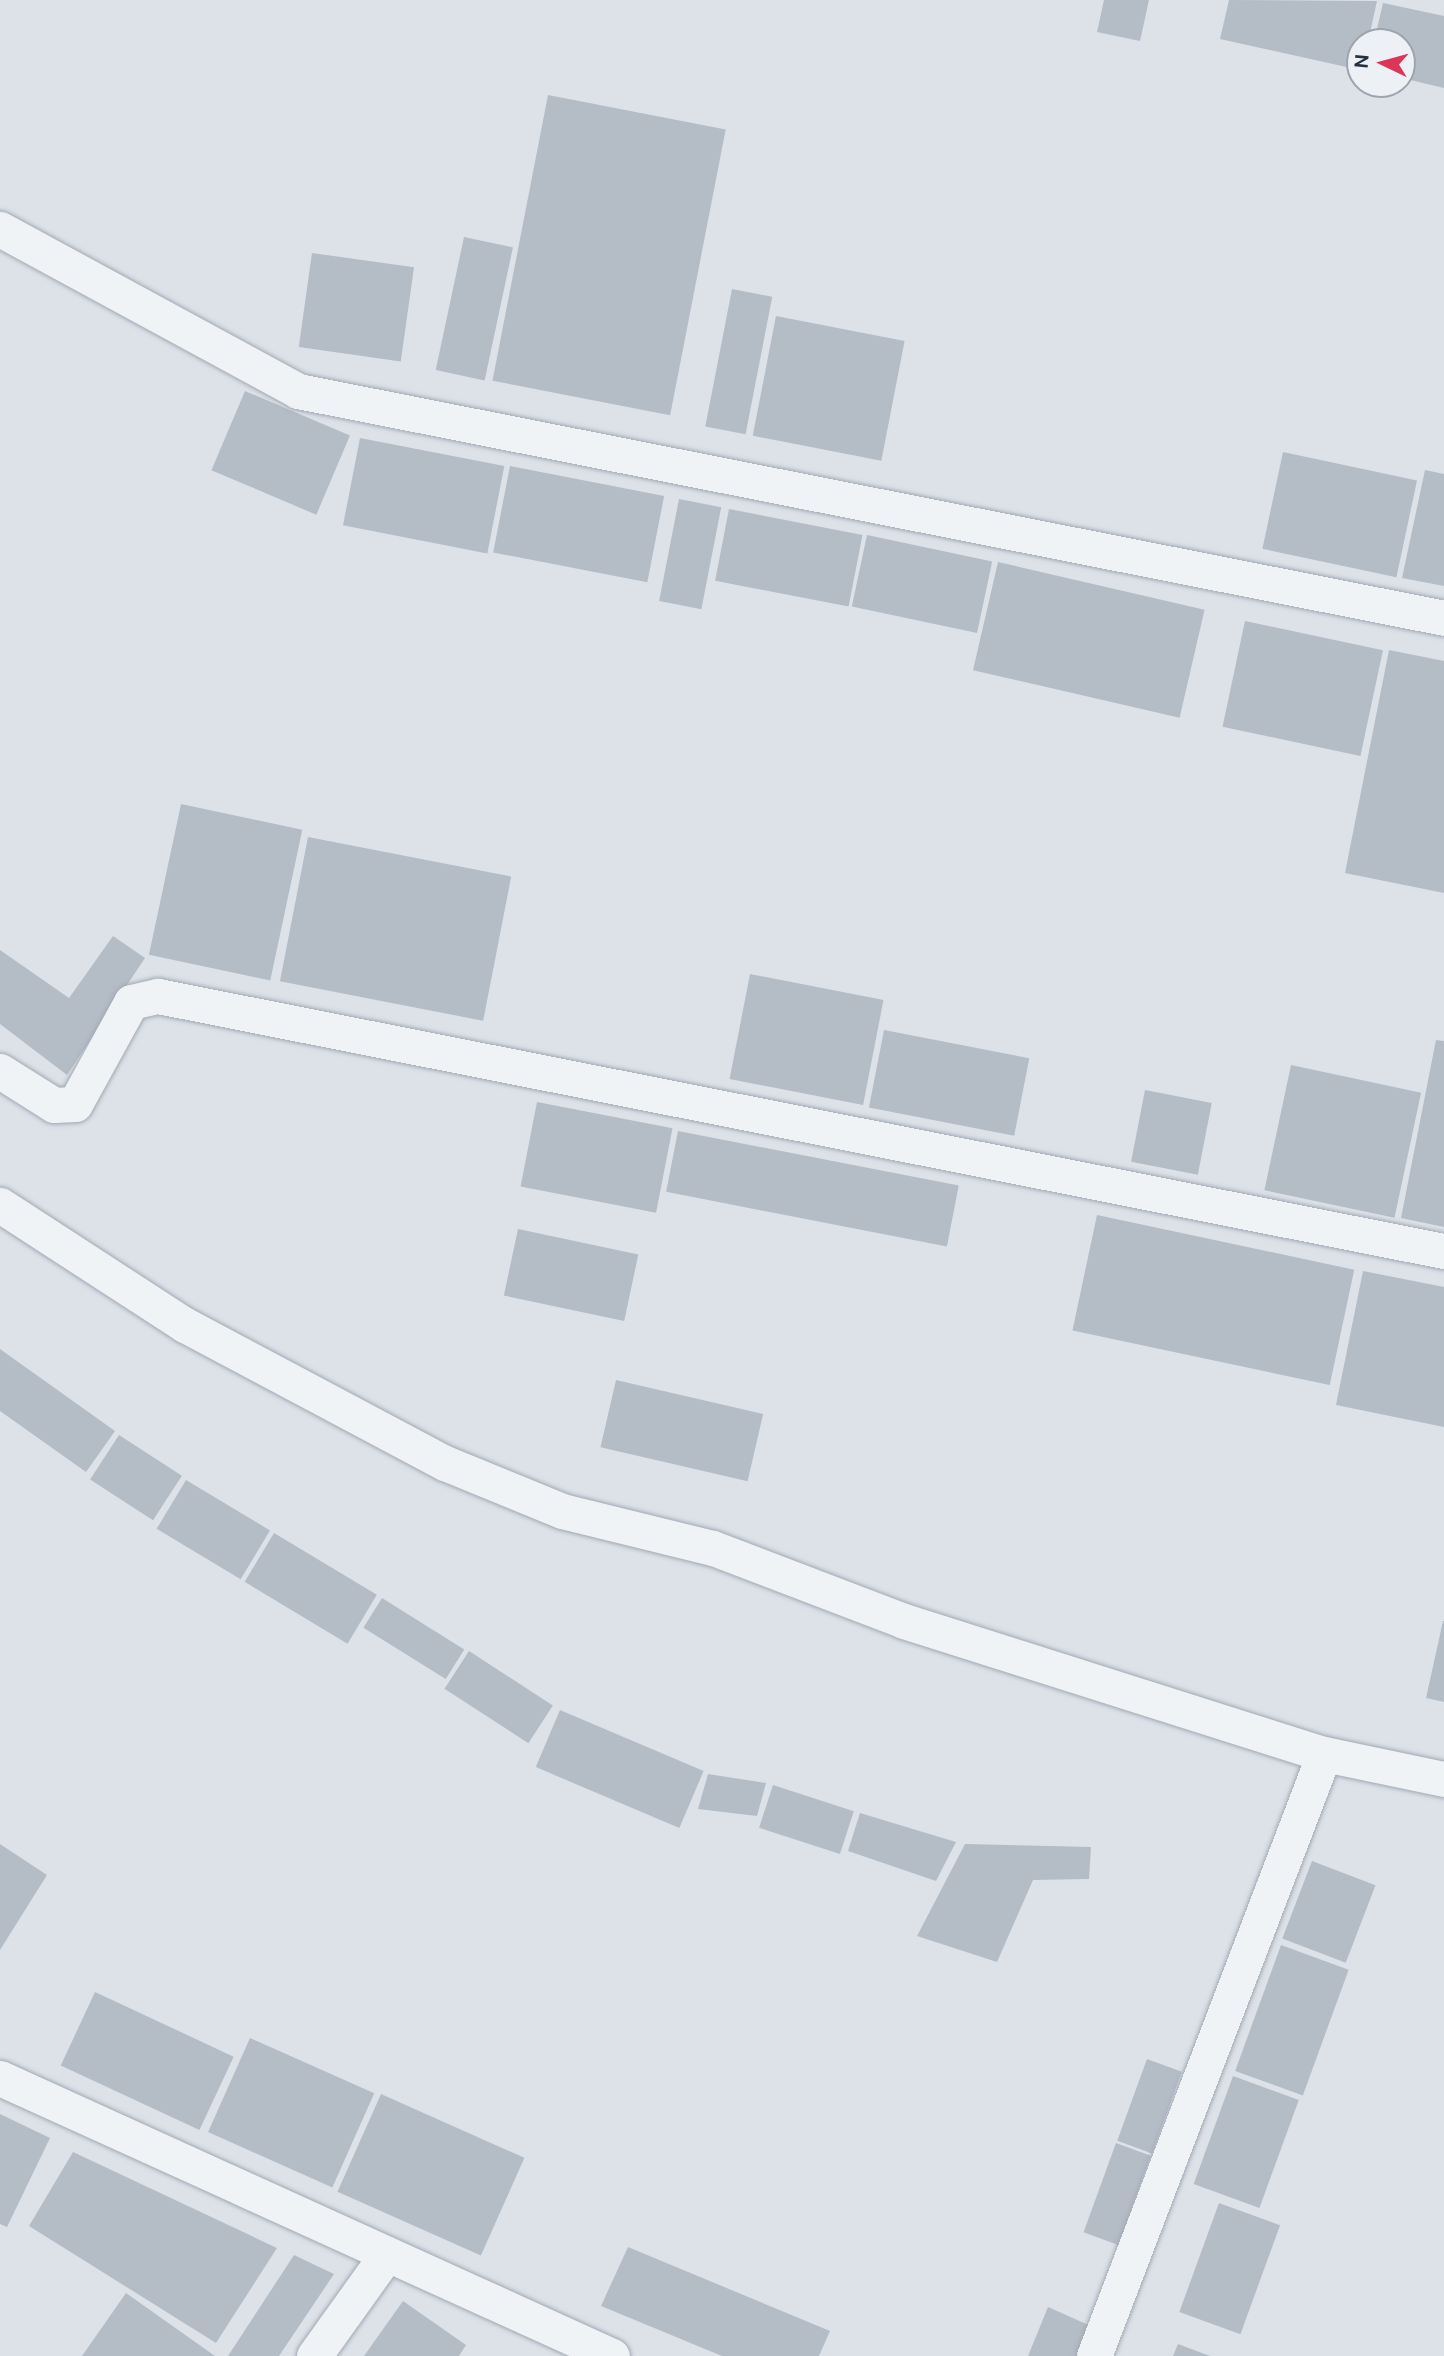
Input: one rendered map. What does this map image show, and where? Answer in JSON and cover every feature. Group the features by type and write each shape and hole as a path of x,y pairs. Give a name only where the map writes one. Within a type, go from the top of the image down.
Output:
{"street":[{"path":"0,229 298,391 1444,618"},
{"path":"0,1071 54,1105 75,1104 131,1002 158,996 1444,1251"},
{"path":"0,1205 186,1325 456,1468 562,1511 713,1548 904,1621 1324,1754 1444,1779"},
{"path":"1094,2356 1324,1754"},
{"path":"0,2078 612,2356"},
{"path":"314,2356 387,2254"}],"building":[{"path":"1104,0 1149,0 1140,41 1097,32"},
{"path":"1229,0 1377,1 1371,28 1346,28 1346,67 1220,39"},
{"path":"1383,3 1444,16 1444,88 1416,81 1416,28 1377,28"},
{"path":"548,95 726,130 670,415 492,381"},
{"path":"464,237 513,247 485,380 436,370"},
{"path":"312,253 414,267 401,361 299,347"},
{"path":"732,289 772,297 746,434 705,426"},
{"path":"776,316 905,341 881,461 753,436"},
{"path":"245,391 350,436 316,515 211,470"},
{"path":"360,438 504,466 487,553 343,525"},
{"path":"1283,452 1417,480 1396,577 1262,549"},
{"path":"510,466 664,496 647,582 493,552"},
{"path":"1425,470 1444,474 1444,586 1402,578"},
{"path":"679,499 721,507 701,609 659,601"},
{"path":"729,509 863,535 849,607 715,581"},
{"path":"867,535 992,562 977,633 852,606"},
{"path":"998,562 1205,610 1180,718 973,670"},
{"path":"1245,621 1383,650 1360,756 1223,727"},
{"path":"1389,650 1444,661 1444,893 1345,873"},
{"path":"181,804 302,830 270,980 149,955"},
{"path":"308,837 511,876 483,1021 280,981"},
{"path":"113,936 145,958 67,1075 0,1024 0,950 69,998"},
{"path":"750,974 884,1000 863,1105 730,1079"},
{"path":"884,1030 1029,1058 1014,1136 869,1108"},
{"path":"1436,1040 1444,1041 1444,1227 1401,1218"},
{"path":"1291,1065 1421,1093 1394,1218 1264,1190"},
{"path":"1145,1090 1212,1103 1198,1175 1131,1162"},
{"path":"537,1102 672,1128 656,1213 521,1186"},
{"path":"678,1131 959,1186 947,1246 666,1192"},
{"path":"1097,1215 1354,1270 1330,1385 1072,1330"},
{"path":"518,1229 638,1255 624,1321 504,1296"},
{"path":"1363,1271 1444,1287 1444,1427 1336,1405"},
{"path":"0,1349 115,1431 86,1472 0,1411"},
{"path":"616,1380 763,1414 748,1481 600,1447"},
{"path":"119,1435 182,1476 153,1520 90,1479"},
{"path":"186,1480 270,1530 241,1579 157,1529"},
{"path":"274,1533 377,1595 348,1644 245,1582"},
{"path":"382,1598 464,1649 446,1679 363,1628"},
{"path":"1444,1621 1444,1702 1426,1698"},
{"path":"469,1651 553,1705 528,1743 444,1689"},
{"path":"560,1710 704,1771 679,1828 536,1767"},
{"path":"708,1774 766,1783 757,1816 698,1809"},
{"path":"773,1785 854,1811 840,1854 759,1828"},
{"path":"860,1813 956,1842 936,1881 848,1851"},
{"path":"0,1844 47,1875 0,1950"},
{"path":"965,1844 1091,1847 1089,1879 1033,1880 997,1962 917,1936"},
{"path":"1312,1861 1375,1885 1346,1963 1282,1938"},
{"path":"1281,1945 1349,1970 1303,2096 1235,2071"},
{"path":"95,1992 234,2057 199,2130 61,2065"},
{"path":"250,2038 374,2093 332,2187 208,2132"},
{"path":"1147,2059 1182,2072 1152,2153 1117,2141"},
{"path":"1233,2076 1299,2100 1259,2208 1194,2184"},
{"path":"381,2094 524,2158 481,2256 337,2192"},
{"path":"0,2114 50,2138 7,2227 0,2224"},
{"path":"1116,2143 1151,2156 1118,2245 1084,2232"},
{"path":"73,2152 277,2248 216,2343 29,2226"},
{"path":"1219,2203 1280,2225 1240,2334 1179,2312"},
{"path":"628,2247 830,2331 819,2356 722,2356 601,2306"},
{"path":"294,2255 334,2274 279,2356 228,2356"},
{"path":"126,2293 215,2356 82,2356"},
{"path":"403,2301 466,2345 459,2356 364,2356"},
{"path":"1048,2307 1093,2327 1081,2356 1028,2356"},
{"path":"1178,2344 1210,2356 1173,2356"}]}
